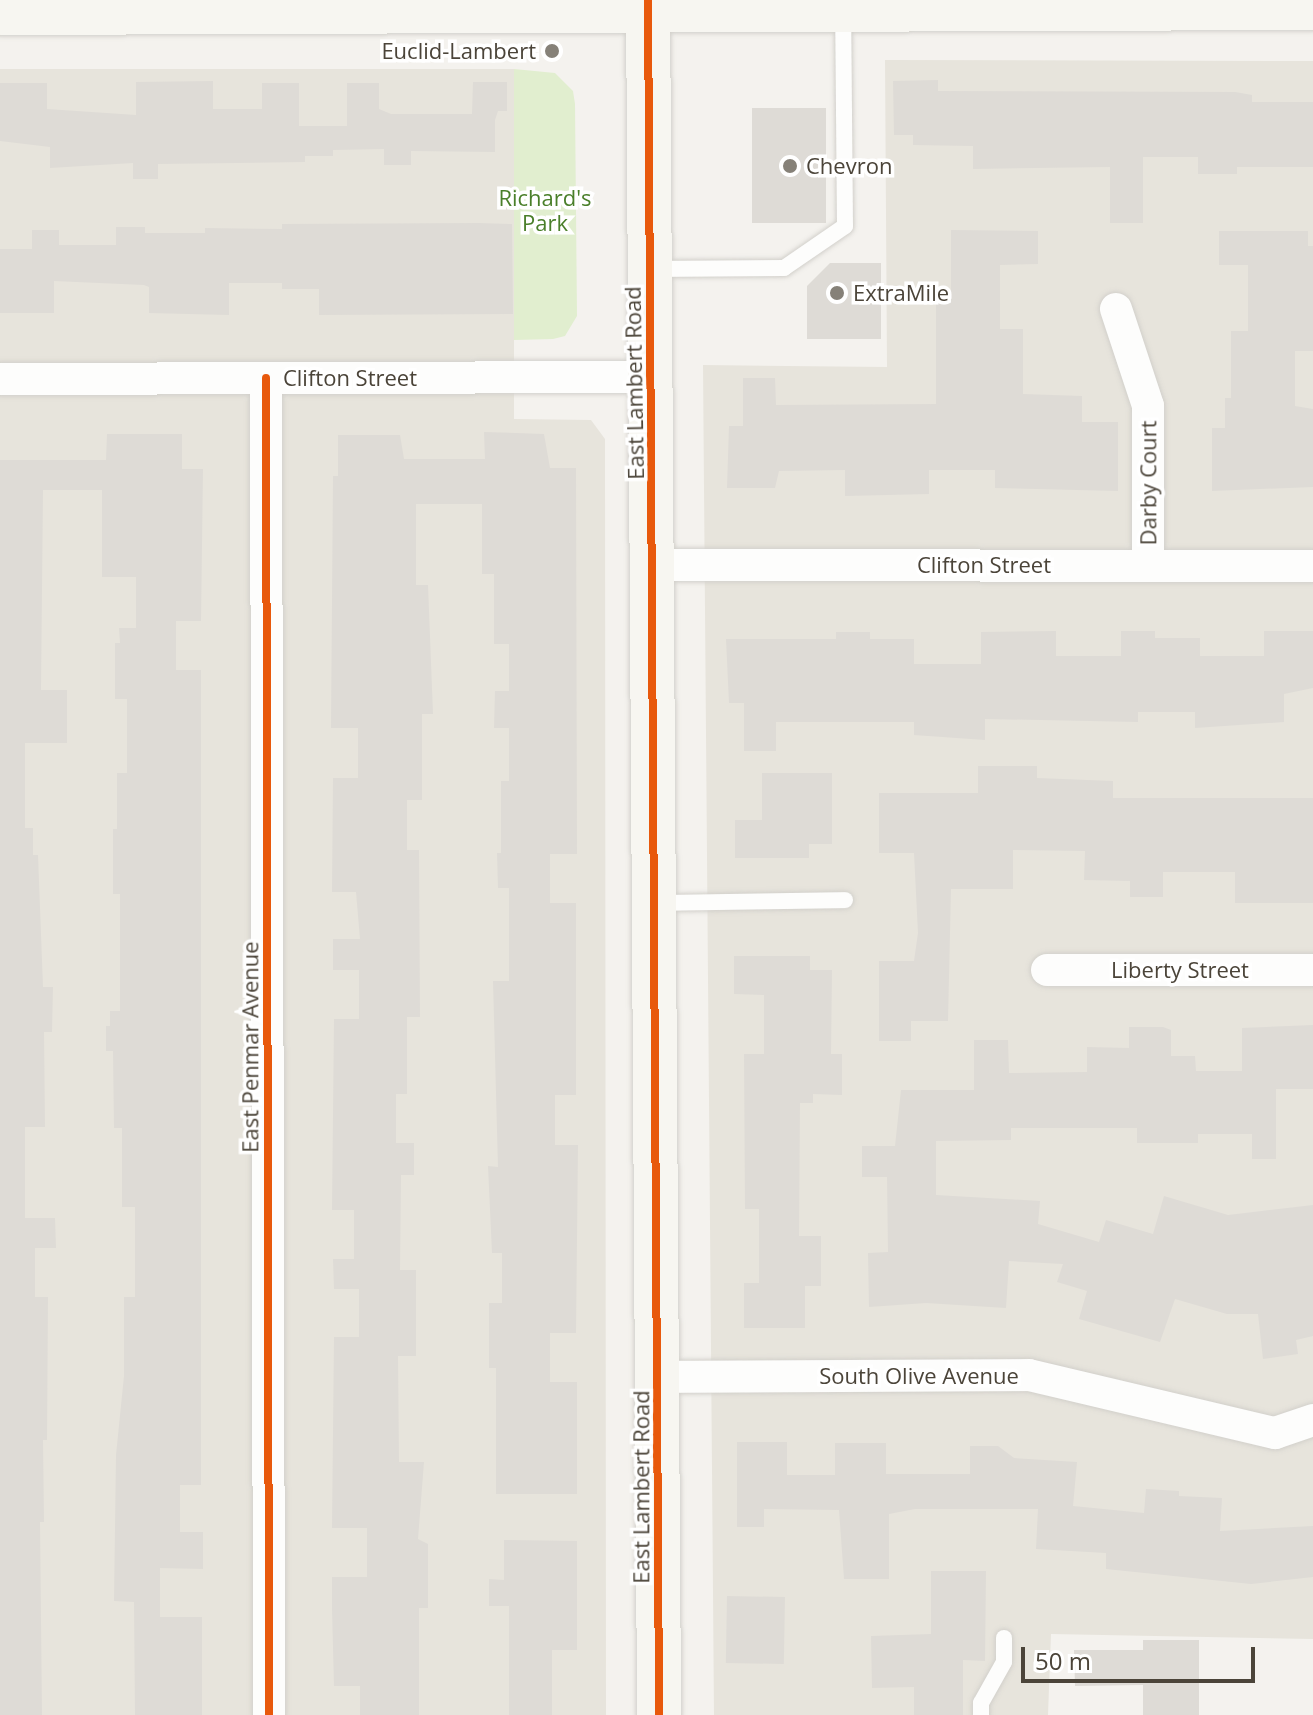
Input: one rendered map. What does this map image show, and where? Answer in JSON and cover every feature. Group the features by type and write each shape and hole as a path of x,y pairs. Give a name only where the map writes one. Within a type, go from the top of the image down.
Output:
{"main road":[{"path":"0,13 648,6 1202,4 1313,8"},
{"name":"East Lambert Road","path":"648,6 655,565 659,1715"}],"street":[{"name":"Darby Court","path":"1116,309 1148,406 1148,566"},
{"name":"Clifton Street","path":"0,379 652,377"},
{"name":"East Penmar Avenue","path":"266,378 269,1715"},
{"name":"Clifton Street","path":"655,565 1313,566"},
{"name":"Liberty Street","path":"1047,970 1313,970"},
{"name":"South Olive Avenue","path":"659,1377 1029,1375 1275,1433 1313,1420"}],"lane":[{"path":"650,269 784,268 845,226 818,7"},
{"path":"657,903 845,900"},
{"path":"981,1715 981,1703 1004,1662 1004,1638"}],"shaded area":[{"path":"885,60 1313,61 1313,1639 1051,1634 1048,1715 714,1715 703,365 887,367"},
{"path":"0,69 514,69 514,419 591,420 605,439 606,1715 0,1715"}],"green space":[{"name":"Richard's Park","path":"514,69 555,73 573,91 575,104 577,316 565,336 553,339 514,340"}],"building":[{"path":"938,80 938,91 1235,92 1252,95 1252,102 1313,102 1313,167 1237,167 1237,174 1198,174 1198,157 1143,157 1143,223 1110,223 1110,167 973,169 973,146 913,145 913,135 894,135 893,81"},
{"path":"213,81 213,109 262,109 262,83 299,83 299,126 347,126 347,83 379,83 379,109 391,114 472,114 473,82 507,82 507,111 498,111 495,120 495,152 411,151 411,165 384,165 384,149 333,150 333,156 305,156 305,162 158,164 158,179 133,179 133,163 50,168 50,147 0,141 0,83 47,83 47,109 136,115 136,82"},
{"name":"Chevron","path":"752,108 826,108 826,223 752,223"},
{"path":"282,224 512,224 513,314 319,315 319,289 282,289 282,283 229,283 229,315 149,313 149,287 144,285 54,281 54,313 0,313 0,249 32,249 32,230 59,230 59,245 116,245 116,227 145,227 145,233 205,233 205,228 282,229"},
{"path":"951,230 1038,231 1038,264 1000,265 1000,329 1023,329 1023,394 1082,396 1082,422 1118,422 1118,491 995,488 995,470 929,470 929,494 845,496 845,470 779,471 775,488 727,488 729,426 743,426 743,378 775,378 776,405 936,404 936,302 951,302"},
{"path":"1219,231 1308,231 1308,246 1313,246 1313,351 1295,351 1295,406 1313,409 1313,487 1212,491 1212,428 1225,428 1225,398 1231,398 1231,331 1248,331 1248,265 1219,265"},
{"path":"830,263 881,263 881,339 807,339 807,286"},
{"path":"484,432 544,434 550,468 576,468 577,854 550,854 550,903 576,903 576,1095 555,1095 555,1145 578,1145 576,1333 550,1333 550,1382 577,1382 577,1494 496,1494 496,1368 489,1368 489,1303 502,1303 502,1253 492,1253 488,1166 498,1167 493,981 509,981 509,888 498,888 497,853 501,853 501,781 509,781 509,728 494,728 495,691 509,691 509,644 494,644 494,574 482,574 482,504 416,504 416,585 428,585 433,714 422,714 422,800 407,800 407,850 419,850 420,1017 407,1017 407,1094 396,1094 396,1143 414,1143 414,1175 401,1175 400,1270 416,1270 416,1356 398,1356 399,1462 424,1462 418,1539 428,1544 428,1608 419,1608 419,1715 360,1715 360,1686 334,1686 332,1609 332,1577 367,1577 367,1528 332,1528 334,1337 359,1337 359,1289 334,1289 333,1259 354,1259 354,1210 332,1210 334,1019 359,1019 359,970 333,970 333,939 360,939 356,892 332,892 333,778 358,778 358,728 331,728 333,476 338,476 338,435 400,435 404,459 485,459"},
{"path":"107,434 182,434 182,469 203,469 201,621 176,621 176,670 201,670 201,1485 180,1485 180,1532 203,1532 203,1569 160,1568 160,1617 202,1617 202,1715 135,1715 134,1602 114,1601 116,1455 124,1376 124,1297 135,1297 135,1207 122,1207 122,1128 114,1128 113,1051 106,1051 106,1026 110,1026 110,1011 120,1011 120,894 113,894 113,829 117,829 117,773 127,773 127,699 115,699 115,643 120,643 119,628 136,628 136,577 102,577 102,490 43,490 41,690 67,690 67,743 25,743 25,828 33,828 33,855 38,855 43,987 53,987 52,1032 44,1032 45,1127 25,1127 25,1218 55,1218 56,1248 35,1248 35,1297 48,1297 47,1440 43,1440 44,1522 40,1522 42,1715 0,1715 0,460 106,460"},
{"path":"1056,631 1056,656 1121,656 1121,631 1155,631 1155,638 1200,638 1200,656 1264,656 1264,631 1313,631 1313,688 1284,694 1284,722 1195,728 1195,712 1138,712 1138,722 985,719 985,740 914,735 914,722 776,722 776,751 744,751 744,703 729,703 726,639 836,639 836,632 870,632 870,639 914,639 914,664 981,664 981,632"},
{"path":"978,766 1037,766 1037,778 1113,781 1113,798 1313,798 1313,903 1235,903 1235,872 1163,872 1163,897 1130,897 1130,881 1084,880 1085,851 1013,850 1013,889 951,889 948,1021 911,1021 911,1041 879,1041 879,961 914,961 918,933 914,853 879,853 879,793 978,793"},
{"path":"762,773 832,773 832,844 809,844 809,858 735,858 735,820 762,820"},
{"path":"734,956 810,956 810,970 832,970 831,1054 842,1054 842,1095 813,1094 813,1103 800,1103 799,1236 821,1236 821,1286 805,1286 805,1328 744,1328 744,1283 759,1283 759,1209 745,1209 744,1054 764,1054 764,995 734,994"},
{"path":"1313,1025 1313,1089 1276,1089 1276,1159 1252,1159 1252,1134 1198,1134 1198,1143 1137,1143 1137,1128 1011,1128 1011,1140 936,1141 936,1195 1040,1201 1038,1224 1099,1242 1106,1220 1153,1234 1164,1196 1228,1215 1313,1205 1313,1336 1296,1340 1298,1354 1263,1359 1258,1314 1227,1314 1175,1299 1160,1342 1079,1319 1087,1291 1057,1282 1063,1264 1009,1261 1006,1308 926,1303 869,1307 868,1253 888,1252 887,1177 862,1177 862,1146 895,1146 901,1090 974,1090 974,1040 1008,1040 1009,1073 1087,1072 1087,1047 1129,1048 1129,1027 1163,1027 1171,1030 1171,1056 1195,1056 1196,1071 1242,1071 1242,1028"},
{"path":"737,1442 787,1442 787,1475 835,1475 835,1443 886,1443 886,1474 970,1474 970,1446 998,1446 1014,1458 1077,1462 1073,1506 1144,1513 1146,1489 1179,1491 1179,1496 1222,1498 1220,1531 1313,1526 1313,1577 1251,1584 1106,1569 1106,1553 1036,1549 1038,1509 915,1509 889,1514 889,1579 844,1579 839,1510 764,1509 764,1527 737,1527"},
{"path":"504,1540 577,1541 577,1650 552,1650 552,1715 509,1715 509,1606 489,1606 489,1579 504,1580"},
{"path":"931,1571 986,1571 985,1661 963,1660 963,1715 914,1715 914,1687 872,1688 871,1636 931,1634"},
{"path":"727,1596 785,1597 784,1664 726,1663"},
{"path":"1143,1640 1199,1640 1199,1715 1143,1715 1143,1685 1075,1686 1074,1650 1143,1650"}],"cycle path":[{"path":"648,0 659,1715"},
{"path":"266,378 269,1715"}],"place":[{"name":"Euclid-Lambert","path":"552,51"},
{"name":"Chevron","path":"790,166"},
{"name":"ExtraMile","path":"837,293"}]}
